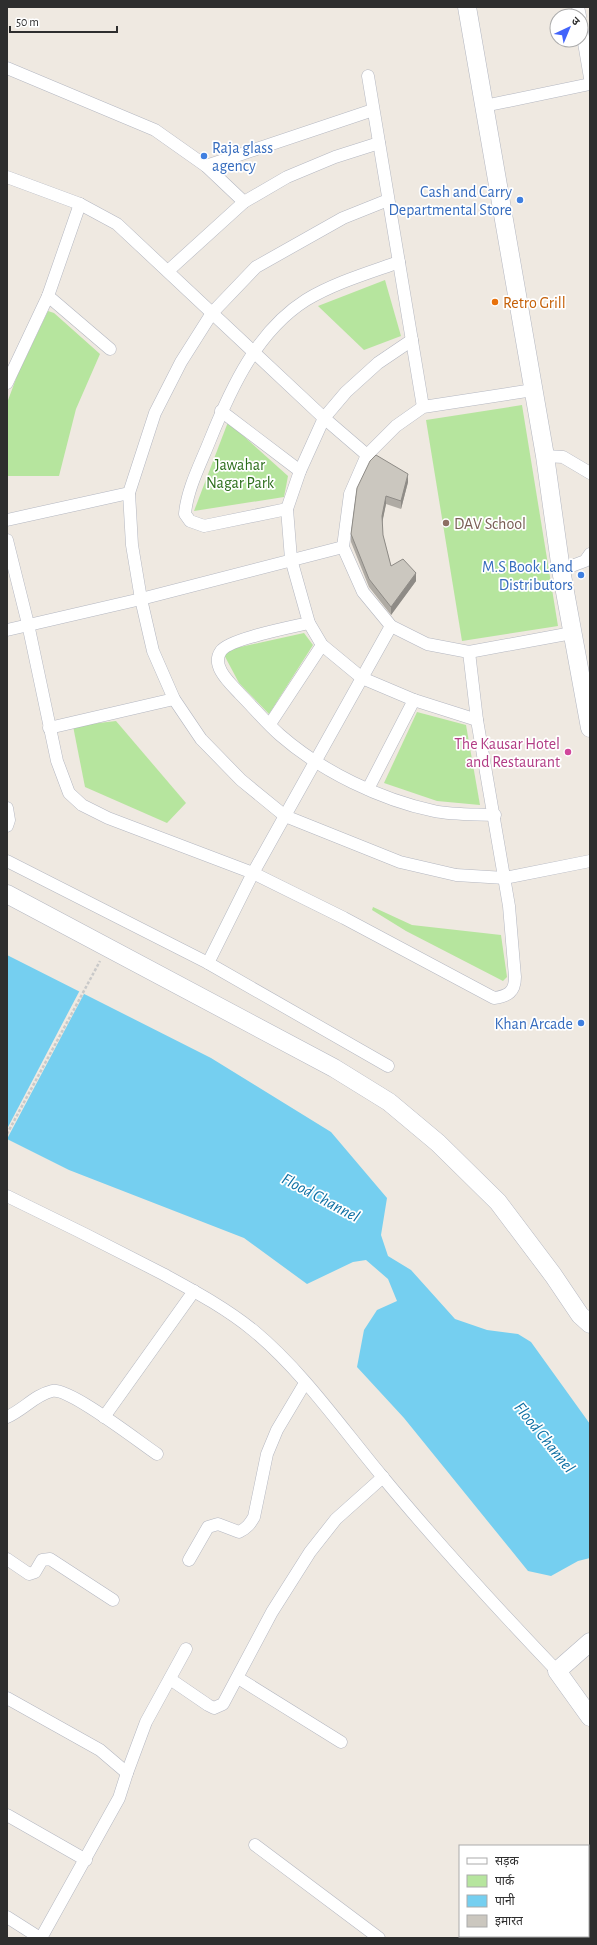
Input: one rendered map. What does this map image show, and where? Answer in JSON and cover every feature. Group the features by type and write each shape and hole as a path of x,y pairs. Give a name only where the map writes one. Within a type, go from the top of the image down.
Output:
{"main road":[{"path":"467,7 545,456 561,570 590,728"},
{"path":"7,894 334,1068 390,1102 438,1143 498,1202 553,1275 580,1315 590,1324"},
{"path":"590,1642 557,1671 590,1717"}],"street":[{"path":"585,48 590,78"},
{"path":"7,68 155,130 206,166 244,202"},
{"path":"368,76 423,407"},
{"path":"484,106 590,84"},
{"path":"206,166 373,110"},
{"path":"168,271 244,202 288,177 336,157 379,143"},
{"path":"7,177 80,204 118,224 212,313 254,350 324,418 366,455"},
{"path":"388,200 343,218 267,260 246,276 212,313 181,362 155,413 130,492 132,545 141,599 153,651 174,699 202,739 241,780 285,816 400,862 456,875 505,878 590,861"},
{"path":"7,383 48,296 80,204"},
{"path":"287,509 204,526 193,523 186,517 186,506 190,493 222,411 254,350 282,319 306,300 343,283 399,262"},
{"path":"48,296 110,349"},
{"path":"412,340 378,363 346,392 324,418 300,471 287,509 291,559 309,623 322,645 362,678 414,700 477,720"},
{"path":"533,390 423,407 396,426 366,455 350,494 343,547 363,592 391,626 427,644 469,652 572,632"},
{"path":"222,411 300,471"},
{"path":"545,456 563,457 590,473"},
{"path":"7,520 130,492"},
{"path":"7,540 28,624 57,761 69,793 82,805 108,818 253,873 344,918 494,998 509,994 515,985 510,914 495,815 477,720 469,652"},
{"path":"7,630 141,599 291,559 343,547"},
{"path":"561,570 585,561 590,554"},
{"path":"309,623 235,642 224,647 219,652 217,659 218,666 224,676 280,735 315,762 383,796 435,812 495,815"},
{"path":"208,963 253,873 391,626"},
{"path":"270,724 322,645"},
{"path":"49,728 174,699"},
{"path":"368,789 414,700"},
{"path":"7,808 9,820 7,826"},
{"path":"7,861 208,963 388,1066"},
{"path":"7,1196 119,1251 194,1291 227,1311 254,1331 305,1383 383,1477 505,1616 557,1671"},
{"path":"104,1417 194,1291"},
{"path":"189,1560 208,1527 218,1524 239,1532 248,1527 252,1521 267,1454 277,1430 305,1383"},
{"path":"7,1417 21,1410 38,1396 57,1390 63,1391 104,1417 157,1454"},
{"path":"170,1679 208,1705 214,1708 220,1707 227,1699 272,1612 310,1552 336,1519 383,1477"},
{"path":"7,1559 29,1574 35,1572 42,1560 50,1559 113,1600"},
{"path":"7,1917 41,1938 86,1860 119,1798 146,1722 186,1649"},
{"path":"238,1678 341,1742"},
{"path":"7,1698 100,1750 127,1773"},
{"path":"7,1815 86,1860"},
{"path":"255,1845 379,1938"}],"path":[{"path":"7,1134 98,963"}],"green space":[{"path":"385,280 401,336 364,350 318,306"},
{"path":"48,311 54,313 100,354 76,409 59,476 7,476 7,403 17,376"},
{"path":"522,405 558,626 462,641 426,420"},
{"name":"Jawahar Nagar Park","path":"228,422 288,476 284,497 194,511"},
{"path":"304,633 313,645 269,714 239,683 222,651"},
{"path":"417,712 466,725 480,805 437,801 384,783"},
{"path":"116,721 186,803 167,823 85,787 73,726"},
{"path":"373,907 412,925 501,935 507,977 503,981 406,931 372,910"}],"water":[{"name":"Flood Channel","path":"7,955 211,1058 331,1132 387,1198 381,1235 388,1256 411,1270 455,1319 487,1330 518,1334 531,1342 590,1424 590,1558 578,1561 551,1576 528,1571 404,1418 357,1367 364,1330 377,1310 397,1301 388,1279 366,1260 353,1262 307,1284 244,1238 69,1170 7,1139"}],"pier":[{"path":"80,990 85,992 7,1139 7,1129"}],"building":[{"path":"376,455 408,474 401,501 386,496 382,516 383,535 391,566 403,559 416,573 391,607 369,579 351,534 357,488 370,461"}],"place":[{"name":"Raja glass agency","path":"204,156"},
{"name":"Cash and Carry Departmental Store","path":"520,200"},
{"name":"Retro Grill","path":"495,302"},
{"name":"DAV School","path":"446,523"},
{"name":"M.S Book Land Distributors","path":"581,575"},
{"name":"The Kausar Hotel and Restaurant","path":"568,752"},
{"name":"Khan Arcade","path":"581,1023"}]}
